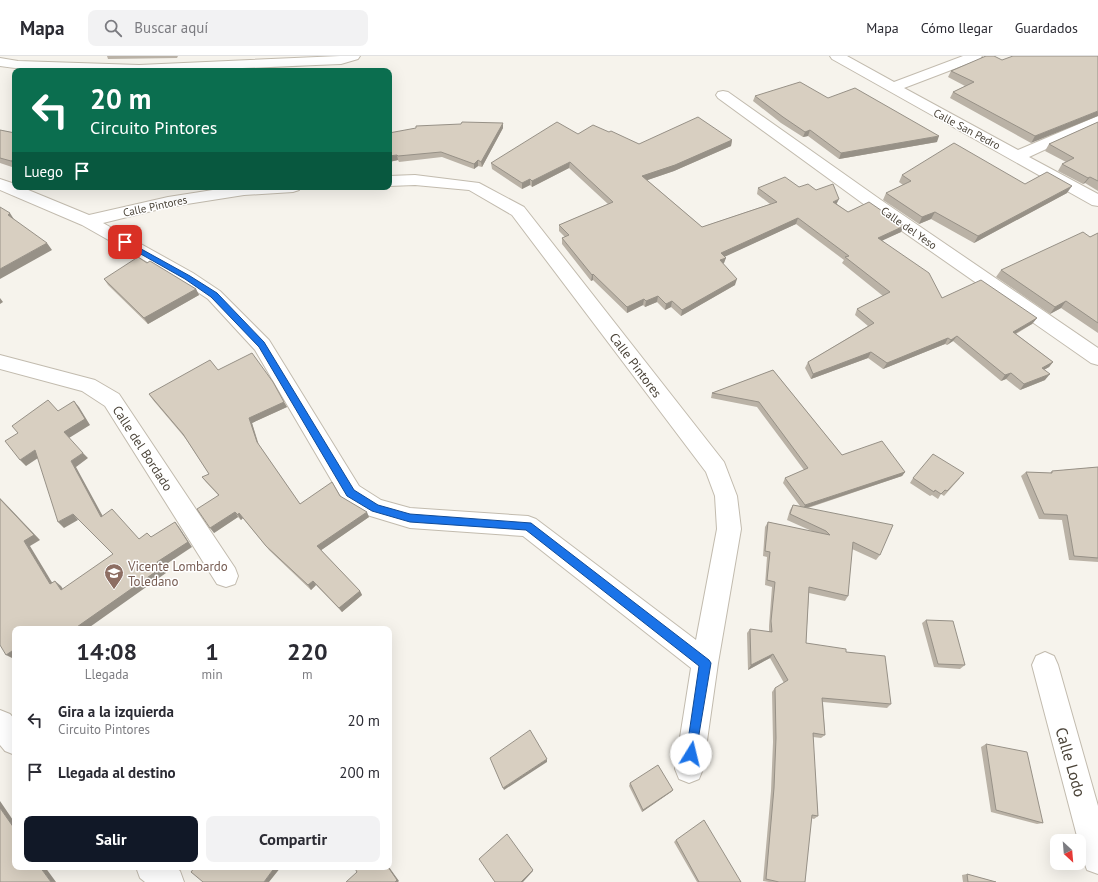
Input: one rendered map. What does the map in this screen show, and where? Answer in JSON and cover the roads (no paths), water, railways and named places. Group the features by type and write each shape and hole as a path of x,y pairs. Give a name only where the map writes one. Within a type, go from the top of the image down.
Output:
{"street":[{"path":"161,68 341,60 353,56"},
{"name":"Calle San Pedro","path":"837,56 1098,202"},
{"path":"893,87 975,56"},
{"path":"0,62 18,65 109,68"},
{"name":"Calle del Yeso","path":"723,95 875,204 1098,358"},
{"path":"1018,156 1098,120"},
{"name":"Calle Pintores","path":"392,181 415,180 473,186 518,211 716,468 726,496 729,529 705,663 689,769"},
{"path":"0,184 12,189"},
{"path":"14,190 88,221 187,277 214,295 262,344 350,493 375,508 410,518 528,526 705,663"},
{"name":"Calle Pintores","path":"88,221 168,202 244,190"},
{"name":"Calle del Bordado","path":"0,362 88,385 112,400 226,576"},
{"name":"Calle Lodo","path":"1045,665 1098,859"},
{"path":"0,724 12,738"},
{"path":"155,870 169,882"}],"place":[{"name":"Vicente Lombardo Toledano","path":"114,590"}]}
